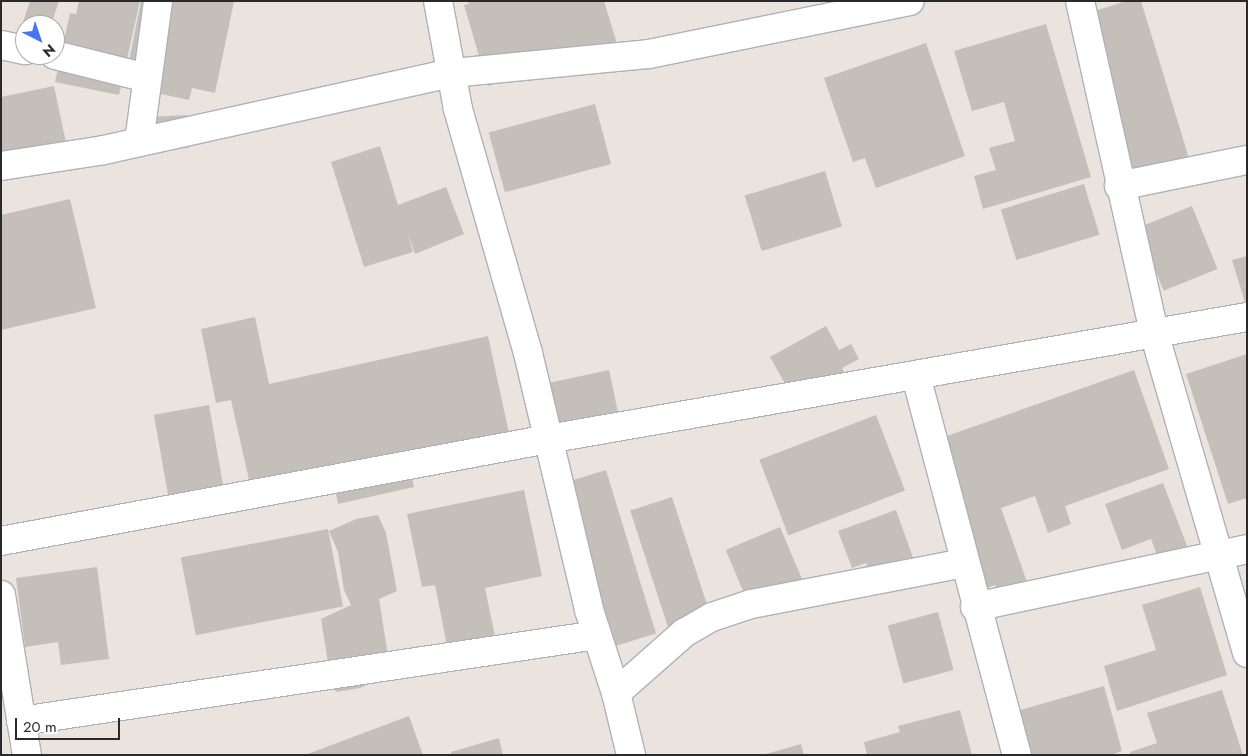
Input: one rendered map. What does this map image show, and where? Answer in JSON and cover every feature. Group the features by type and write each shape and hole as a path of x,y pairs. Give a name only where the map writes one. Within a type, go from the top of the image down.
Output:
{"street":[{"path":"139,142 158,1"},
{"path":"438,1 458,109 528,352 597,635 616,693 631,755"},
{"path":"1,166 139,142 452,74 649,54 910,1"},
{"path":"1080,1 1119,186 1155,336 1247,653"},
{"path":"1,46 15,48"},
{"path":"65,58 147,78"},
{"path":"1119,186 1247,160"},
{"path":"1,541 548,439 1155,336 1247,317"},
{"path":"916,376 963,563 1016,755"},
{"path":"975,607 1247,549"},
{"path":"616,693 684,633 712,617 751,604 963,563"},
{"path":"1,594 27,755"},
{"path":"21,721 597,635"}],"building":[{"path":"30,1 59,1 54,15 25,15"},
{"path":"79,1 140,1 119,95 55,82 59,65 65,65 65,36 70,13 76,14"},
{"path":"141,1 234,1 215,93 192,88 189,100 124,86"},
{"path":"468,1 604,1 618,47 488,86 464,5 469,4"},
{"path":"1126,1 1141,1 1191,165 1134,183 1082,15"},
{"path":"1046,24 1091,177 983,209 974,176 996,170 989,148 1015,141 1004,102 972,111 954,51"},
{"path":"926,43 965,156 876,188 865,158 853,162 824,78"},
{"path":"54,86 70,162 1,176 1,97"},
{"path":"595,104 611,164 505,192 489,132"},
{"path":"187,115 189,148 152,150 150,117"},
{"path":"380,146 398,205 446,187 464,234 415,254 408,234 413,252 364,267 331,162"},
{"path":"825,171 842,226 762,251 745,196"},
{"path":"1084,184 1099,235 1016,260 1001,209"},
{"path":"70,199 96,308 1,330 1,215"},
{"path":"1192,206 1217,269 1164,291 1138,228"},
{"path":"1247,256 1247,306 1246,306 1232,260"},
{"path":"255,317 269,384 488,336 512,447 410,469 414,487 338,504 334,484 254,502 231,400 216,403 201,329"},
{"path":"826,326 839,350 851,344 859,359 842,368 847,377 797,405 770,357"},
{"path":"1247,354 1247,498 1228,504 1186,374"},
{"path":"609,370 621,429 555,443 542,384"},
{"path":"1134,370 1169,469 1065,506 1071,524 1048,533 1035,496 1001,508 1033,599 1004,609 995,585 976,592 924,444"},
{"path":"209,405 227,509 172,519 154,415"},
{"path":"876,415 905,491 788,535 759,460"},
{"path":"606,470 656,634 613,647 563,483"},
{"path":"1163,483 1189,551 1160,563 1151,539 1122,550 1105,504"},
{"path":"524,490 542,576 485,588 497,646 449,656 435,585 422,587 407,514"},
{"path":"672,497 713,623 671,636 630,511"},
{"path":"896,510 916,566 873,582 866,563 852,568 838,531"},
{"path":"378,515 386,533 397,591 379,599 391,674 360,688 336,692 331,681 321,619 351,605 344,590 338,552 329,531 356,519"},
{"path":"780,527 809,594 754,617 726,550"},
{"path":"328,529 343,607 196,635 181,558"},
{"path":"97,567 109,659 61,665 58,642 25,647 16,578"},
{"path":"1200,587 1227,675 1117,711 1104,666 1156,650 1142,605"},
{"path":"938,612 954,670 903,683 888,625"},
{"path":"1104,686 1122,751 1111,755 1022,755 1010,713"},
{"path":"1222,690 1243,755 1131,755 1130,752 1157,743 1147,713"},
{"path":"960,710 972,755 867,755 864,742 900,732 898,726"},
{"path":"409,716 423,755 305,755"},
{"path":"499,738 503,755 452,755 451,752"},
{"path":"801,744 804,755 766,755 766,754"}]}
